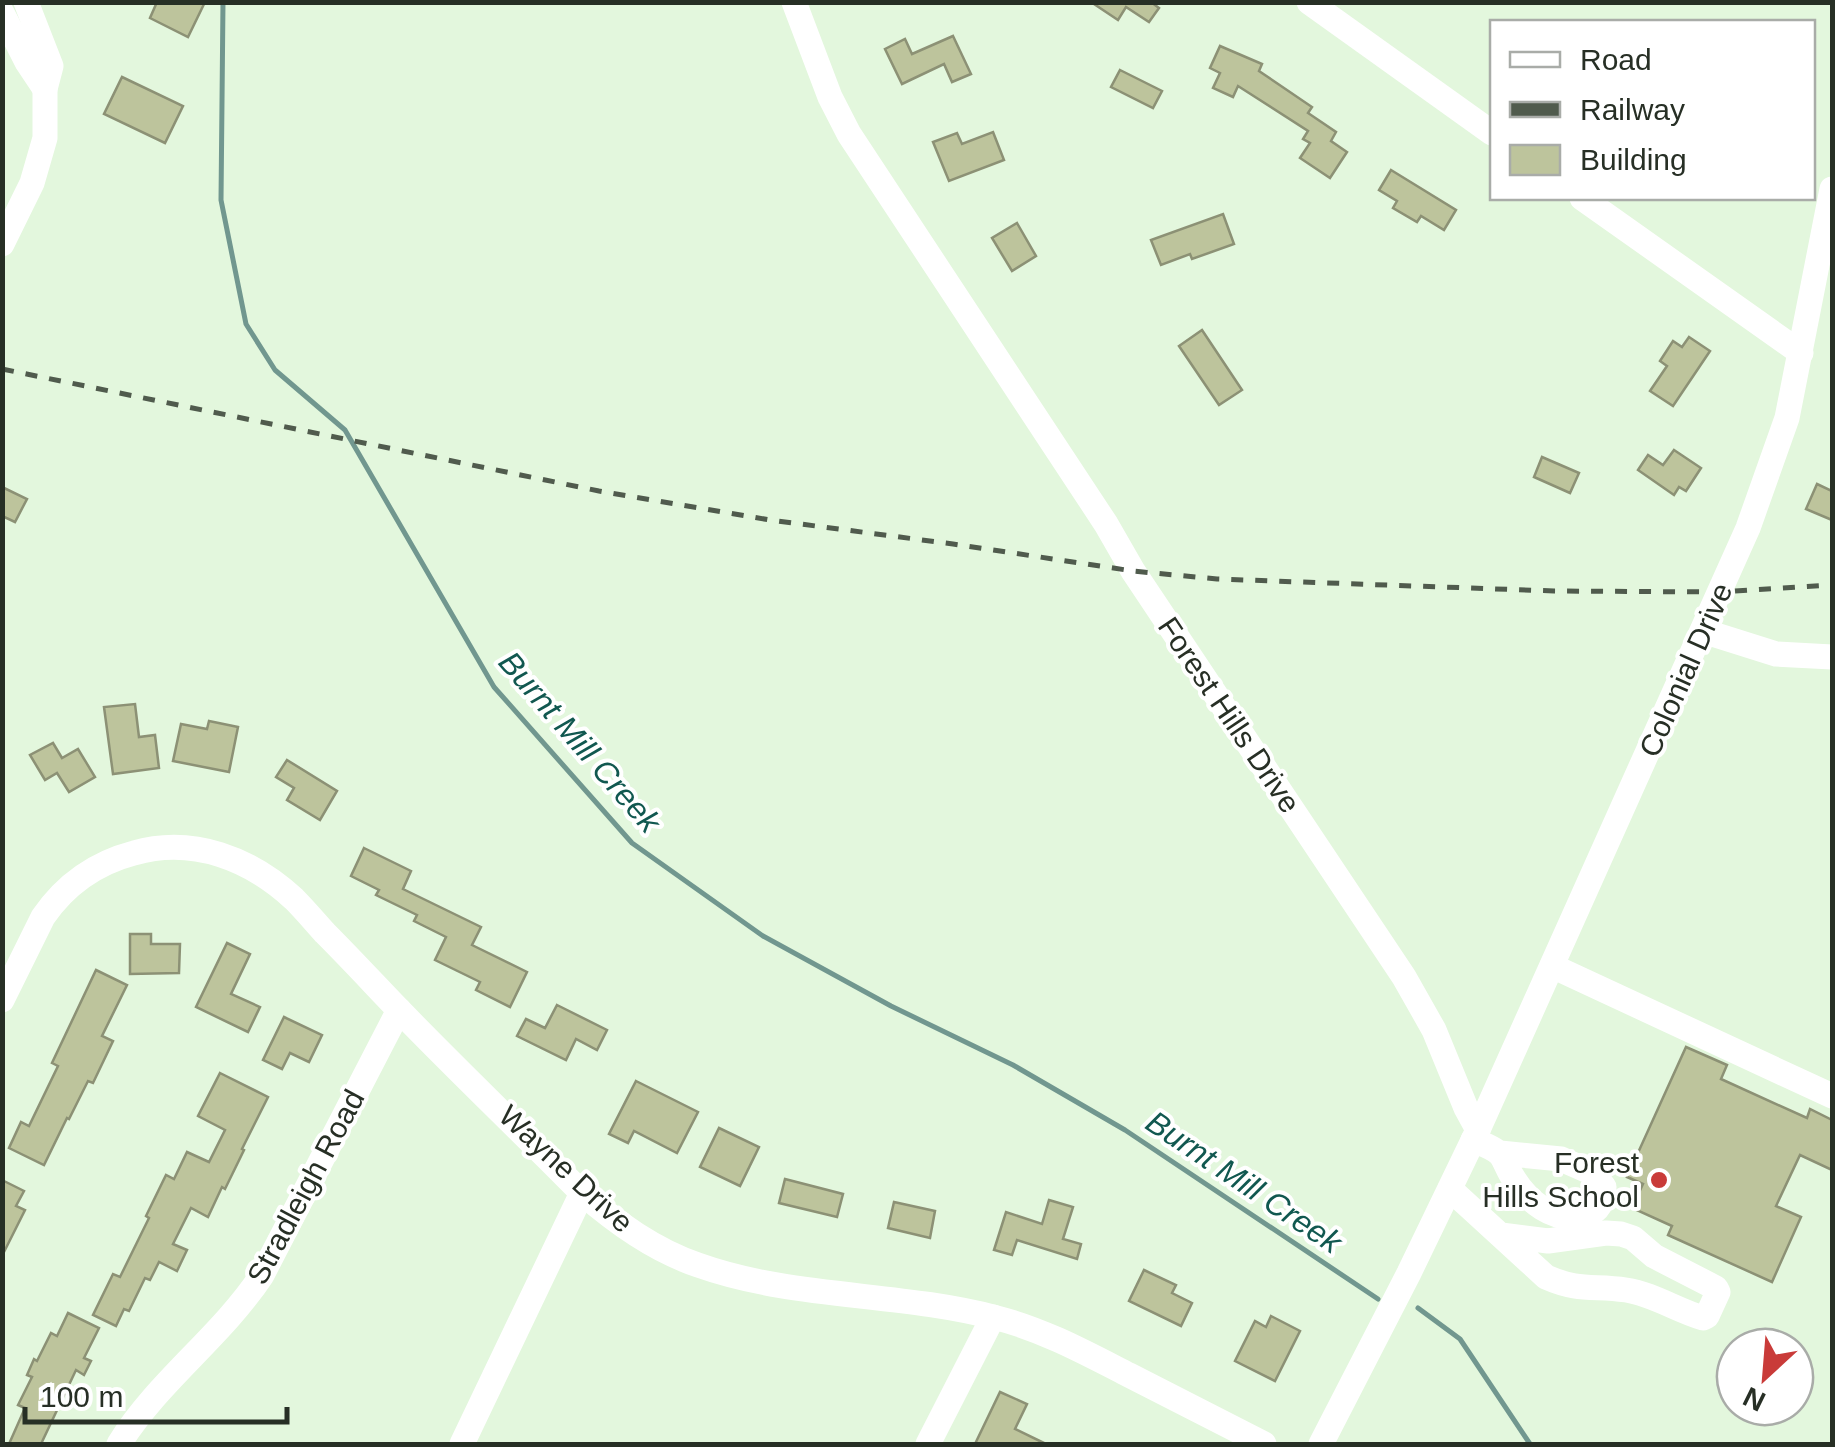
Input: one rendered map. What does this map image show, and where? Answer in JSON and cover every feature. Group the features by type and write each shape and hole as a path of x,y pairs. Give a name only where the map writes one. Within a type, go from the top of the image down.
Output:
{"street":[{"path":"2,244 32,184 45,138 45,89 51,66 26,2"},
{"name":"Forest Hills Drive","path":"794,2 830,97 849,134 1404,978 1434,1030 1476,1135"},
{"path":"1308,2 1490,133"},
{"path":"2,13 45,89"},
{"name":"Colonial Drive","path":"1476,1135 1703,631 1770,470 1801,353 1832,189"},
{"path":"1585,200 1801,353"},
{"path":"1703,631 1776,654 1832,658"},
{"name":"Wayne Drive","path":"2,1000 50,906 83,876 143,850 185,847 220,853 282,888 582,1193 646,1241 697,1265 763,1281 993,1317 1029,1327 1264,1444"},
{"path":"1552,966 1832,1096"},
{"name":"Stradleigh Road","path":"119,1444 262,1275 399,1010"},
{"path":"1321,1444 1476,1135 1500,1153"},
{"path":"1450,1189 1546,1277 1564,1286 1625,1289 1704,1318 1718,1292 1621,1234 1548,1241 1501,1235"},
{"path":"462,1444 582,1193"},
{"path":"928,1444 993,1317"}],"building":[{"path":"157,2 205,2 188,37 150,18"},
{"path":"1091,2 1151,2 1159,8 1149,22 1126,7 1118,20"},
{"path":"953,36 971,74 952,82 944,64 902,84 885,49 905,39 912,54"},
{"path":"1220,46 1262,64 1259,71 1312,107 1308,113 1336,132 1331,141 1347,152 1330,178 1300,158 1310,143 1303,139 1308,131 1238,86 1233,97 1213,88 1220,73 1210,68"},
{"path":"1120,70 1162,91 1153,108 1111,87"},
{"path":"122,77 183,106 165,143 104,114"},
{"path":"993,132 1004,160 949,181 933,142 957,133 962,144"},
{"path":"1391,170 1456,210 1444,230 1421,216 1417,222 1393,208 1397,201 1379,190"},
{"path":"1223,214 1234,244 1161,265 1151,240"},
{"path":"1017,223 1036,256 1012,271 992,238"},
{"path":"1202,330 1242,390 1219,405 1179,346"},
{"path":"1689,337 1710,351 1673,406 1650,391 1667,366 1660,361 1673,341 1682,347"},
{"path":"1674,450 1701,468 1686,491 1679,487 1674,495 1638,470 1648,455 1663,465"},
{"path":"1542,457 1579,473 1570,493 1534,477"},
{"path":"1817,484 1832,491 1832,520 1806,509"},
{"path":"2,487 27,499 15,522 2,516"},
{"path":"135,704 139,737 155,735 159,768 113,774 104,707"},
{"path":"209,721 238,727 229,772 173,761 181,724 207,729"},
{"path":"53,743 62,758 78,749 95,777 69,792 57,773 45,780 30,755"},
{"path":"287,760 337,791 320,820 287,800 294,788 276,777"},
{"path":"364,848 411,871 403,889 481,927 472,945 527,972 510,1007 476,990 480,982 435,960 446,937 414,921 417,915 376,895 379,890 351,876"},
{"path":"130,934 151,934 151,944 180,944 179,973 130,974"},
{"path":"227,943 250,954 231,994 260,1007 248,1032 196,1007"},
{"path":"96,970 127,985 102,1036 113,1041 44,1165 9,1148 21,1122 29,1126 58,1066 52,1063"},
{"path":"557,1005 607,1030 597,1050 576,1039 566,1060 517,1036 526,1019 545,1028"},
{"path":"284,1017 322,1035 309,1062 290,1053 282,1069 263,1060"},
{"path":"1686,1047 1727,1065 1721,1079 1807,1118 1810,1109 1832,1120 1832,1170 1800,1155 1776,1206 1801,1217 1772,1282 1668,1235 1672,1226 1632,1208 1643,1184 1627,1177"},
{"path":"220,1073 268,1097 208,1217 191,1208 173,1244 187,1250 177,1271 159,1262 116,1326 93,1315 113,1274 120,1277 166,1175 174,1179 187,1152 209,1162 225,1130 198,1116"},
{"path":"636,1081 698,1112 677,1153 634,1131 628,1143 609,1134"},
{"path":"719,1128 759,1147 740,1186 700,1167"},
{"path":"785,1179 843,1194 837,1217 779,1203"},
{"path":"2,1180 24,1191 16,1206 25,1210 2,1256"},
{"path":"1049,1200 1073,1207 1063,1239 1081,1244 1077,1259 1017,1240 1012,1255 994,1250 1006,1212 1042,1224"},
{"path":"894,1202 935,1211 930,1238 888,1228"},
{"path":"1144,1270 1176,1285 1172,1293 1192,1303 1181,1326 1129,1301"},
{"path":"68,1313 99,1328 84,1358 91,1361 84,1375 76,1370 41,1444 9,1444 25,1408 18,1405 32,1377 27,1375 34,1359 37,1361 51,1333 57,1336"},
{"path":"1271,1316 1300,1331 1275,1381 1235,1361 1255,1321 1266,1327"},
{"path":"1000,1392 1027,1404 1015,1429 1046,1444 975,1444"}],"waterway":[{"name":"Burnt Mill Creek","path":"223,2 221,200 246,324 275,370 345,430 494,687 632,843 763,936 891,1006 1013,1065 1125,1130 1378,1299"},
{"name":"Burnt Mill Creek","path":"1418,1308 1460,1339 1530,1444"}],"railway":[{"path":"2,369 599,491 770,520 1133,571 1217,579 1554,591 1721,592 1832,585"}],"place":[{"name":"Forest Hills School","path":"1659,1180"}]}
